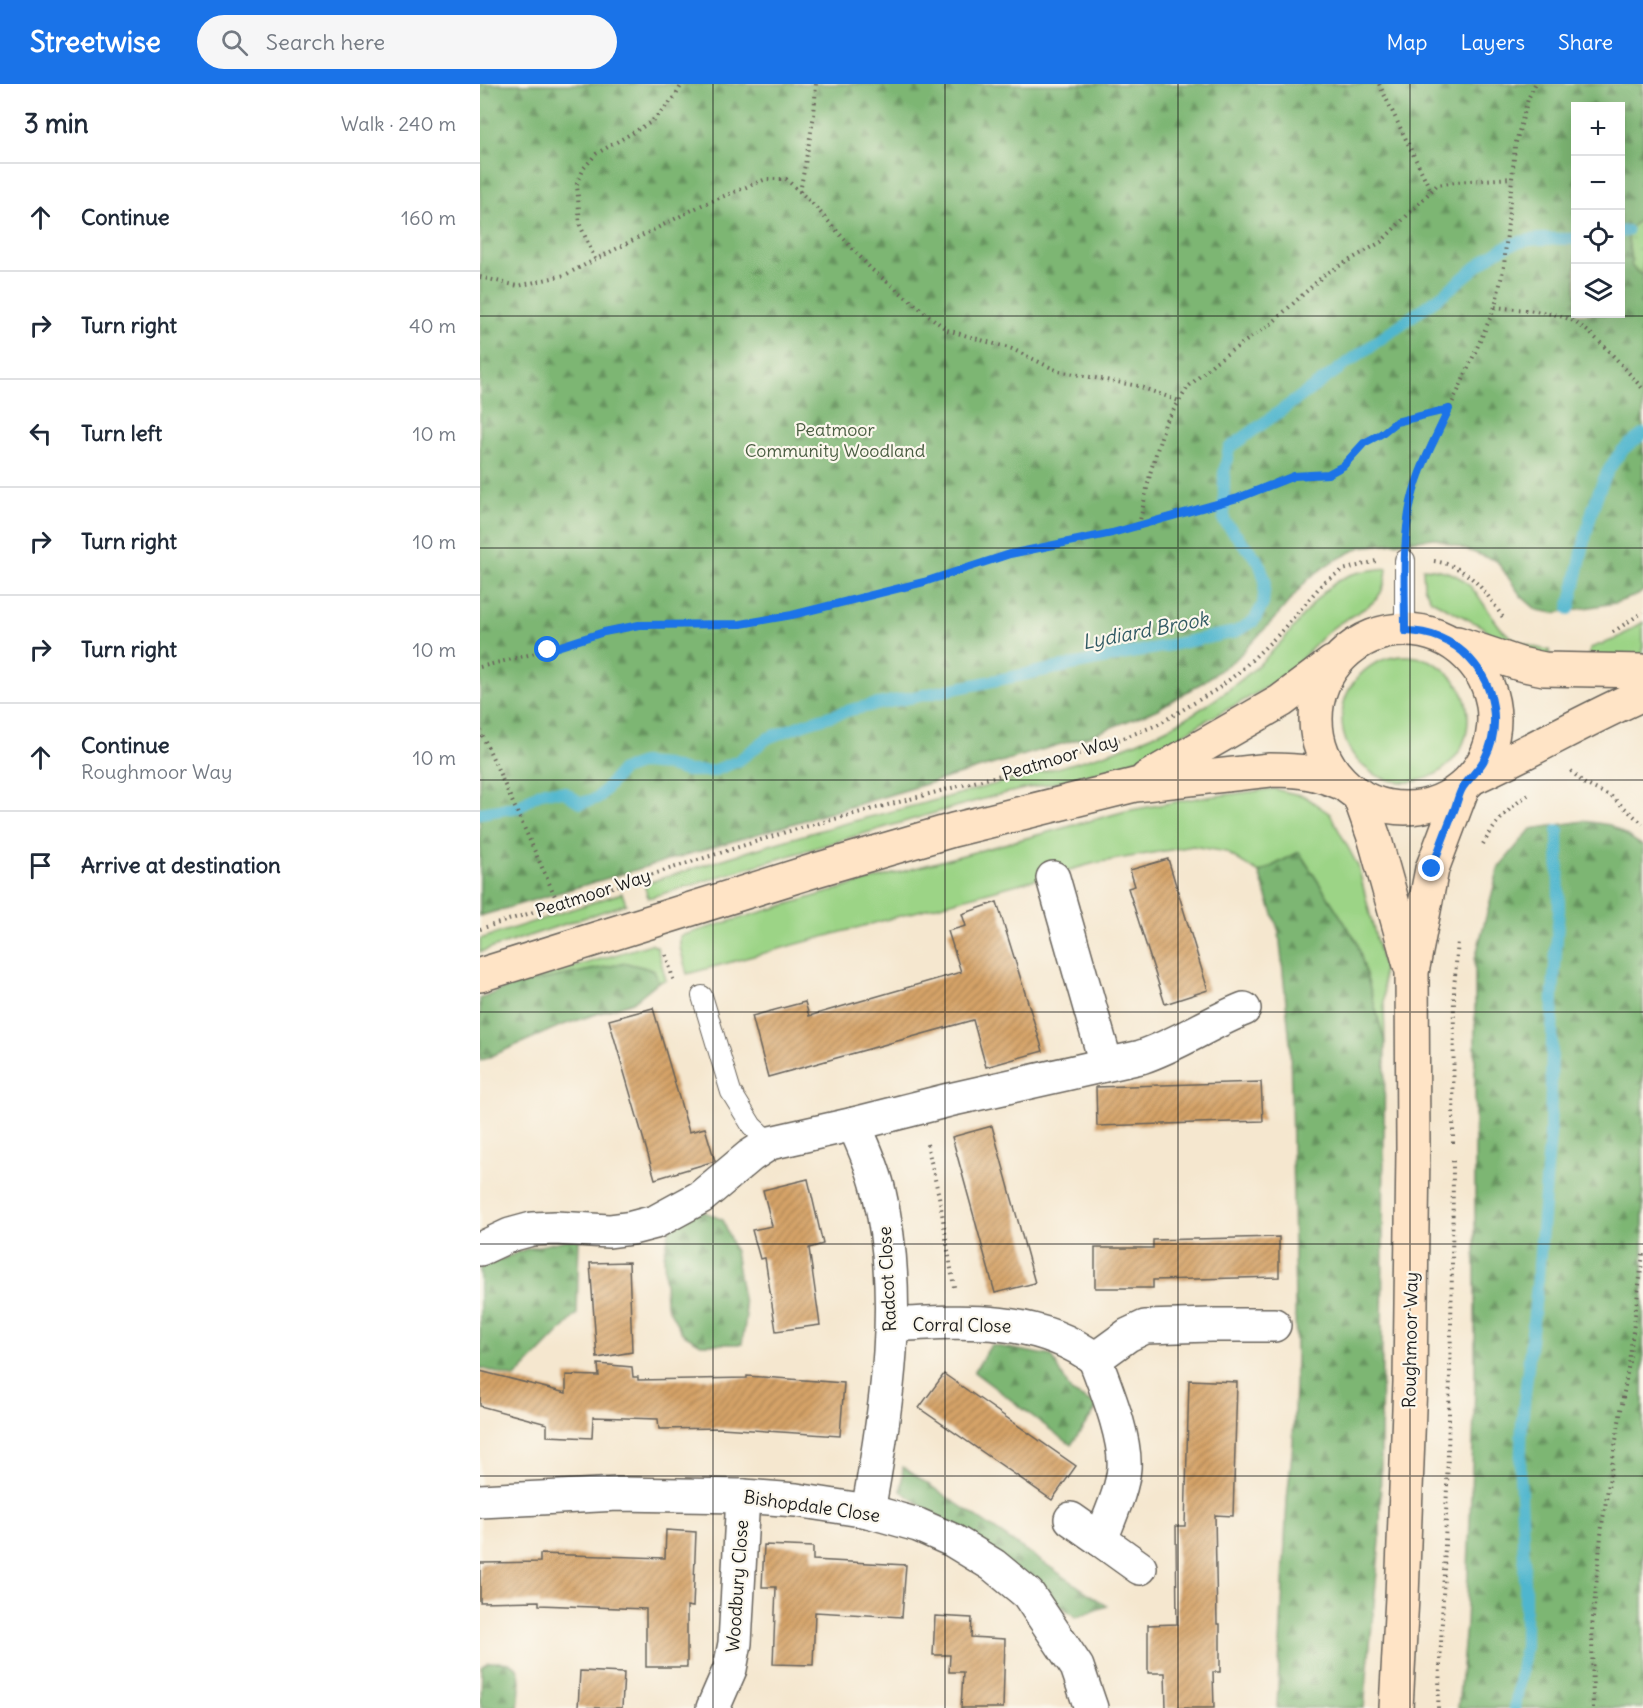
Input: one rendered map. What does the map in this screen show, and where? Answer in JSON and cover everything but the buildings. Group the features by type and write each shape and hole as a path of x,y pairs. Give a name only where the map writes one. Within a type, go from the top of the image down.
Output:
{"main road":[{"path":"1135,785 1281,701 1348,651 1380,633 1420,633 1520,664 1544,669 1643,671"},
{"path":"1420,633 1452,643 1467,655 1479,669 1488,685 1493,703 1492,740 1486,758 1467,782"},
{"path":"1348,651 1325,681 1316,716 1323,753 1332,769 1351,789"},
{"path":"480,975 953,830 1135,785 1270,770 1292,770 1318,773 1375,802 1394,807 1412,808 1431,804 1448,797 1467,782 1567,730 1643,694"},
{"name":"Roughmoor Way","path":"1396,1708 1410,1382 1413,1148 1412,972 1432,869 1467,782"},
{"name":"Roughmoor Way","path":"1351,789 1375,840 1412,972"}],"street":[{"path":"1053,878 1106,1064"},
{"path":"480,1249 510,1235 532,1229 609,1231 655,1222 700,1197 750,1156 770,1143 1142,1057 1161,1051 1219,1019 1244,1010"},
{"name":"Radcot Close","path":"854,1124 872,1166 886,1223 892,1325 878,1453 868,1511"},
{"name":"Corral Close","path":"892,1325 958,1322 1016,1325 1062,1339 1095,1359"},
{"path":"1101,1539 1119,1491 1124,1468 1115,1418 1095,1359 1128,1335 1145,1327 1274,1325"},
{"name":"Bishopdale Close","path":"480,1501 618,1494 743,1496 796,1500 868,1511 918,1525 952,1539 993,1565 1028,1594 1077,1667 1091,1708"},
{"name":"Woodbury Close","path":"713,1708 730,1669 735,1643 743,1496"},
{"path":"1071,1519 1140,1568"}],"lane":[{"path":"1405,560 1420,633"},
{"path":"702,996 731,1092 752,1126 770,1143"}],"path":[{"path":"595,260 580,225 577,184 584,168 596,154 651,122 675,97 682,84"},
{"path":"800,192 814,115 816,84"},
{"path":"1379,84 1431,191"},
{"path":"1405,560 1411,502 1426,456 1495,307 1504,266 1515,146 1528,99 1535,84"},
{"path":"480,277 518,286 566,275 702,205 766,178 786,179 871,269 947,330 1012,349 1058,371 1138,386 1179,401"},
{"path":"1139,525 1151,470 1165,424 1188,387 1215,362 1271,324 1324,275 1381,242 1437,185 1512,178"},
{"path":"1495,307 1541,312 1569,320 1585,329 1643,389"},
{"path":"480,667 548,650 604,632 639,625 741,624 792,615 924,582 1010,554 1112,533 1238,498 1294,476 1328,474 1343,466 1364,443 1381,434 1396,422 1449,409"},
{"name":"Peatmoor Way","path":"480,929 786,832 1087,752 1157,725 1219,688 1278,635 1324,582 1343,570 1361,564 1386,560 1445,562 1462,570 1481,586 1506,622"},
{"path":"480,730 559,905"},
{"path":"1569,768 1585,784 1612,797 1643,824"},
{"path":"1481,849 1491,831 1508,810 1532,792"},
{"path":"1453,1147 1454,988 1459,936"},
{"path":"917,1109 940,1201 953,1273 958,1322"},
{"path":"1438,1708 1447,1527 1452,1335 1453,1159"},
{"path":"1593,1708 1592,1628 1602,1525 1629,1362 1643,1254"}],"green space":[{"name":"Peatmoor Community Woodland","path":"480,84 1643,84 1643,217 1627,232 1632,267 1643,275 1643,591 1615,603 1554,613 1537,610 1521,596 1497,561 1434,538 1361,547 1330,563 1308,579 1237,658 1203,682 1158,709 1092,735 480,916"},
{"path":"1643,217 1643,275 1632,267 1627,231"},
{"path":"1387,568 1385,582 1375,600 1330,630 1289,671 1270,685 1140,758 1103,771 944,810 648,898 644,884 818,831 1068,765 1147,738 1196,712 1242,679 1273,650 1312,604 1337,581 1356,573"},
{"path":"1423,568 1439,570 1462,579 1470,586 1505,632 1523,643 1549,650 1550,657 1499,642 1481,626 1431,600 1424,587"},
{"path":"1643,622 1643,658 1589,658 1590,648 1616,639"},
{"path":"1405,656 1429,661 1449,675 1463,695 1468,719 1463,743 1449,763 1429,777 1405,782 1381,777 1361,763 1347,743 1342,719 1347,695 1361,675 1381,661"},
{"path":"1274,789 1304,796 1330,814 1358,866 1383,966 1385,1043 1357,942 1299,852 1259,873 1226,852 1193,846 1095,863 687,974 680,947 680,936 860,883 1126,811 1191,799"},
{"path":"1584,821 1610,825 1643,846 1643,1708 1458,1708 1466,1624 1475,1389 1475,959 1499,867 1531,829"},
{"path":"1299,852 1357,942 1385,1043 1380,1541 1364,1708 1277,1708 1296,1355 1290,1043 1279,932 1259,873"},
{"path":"622,893 626,904 480,952 480,939"},
{"path":"651,944 657,947 666,980 658,982 654,970 626,963 507,987"},
{"path":"626,963 654,970 658,982 633,1002 560,1026 480,1061 480,999 507,987"},
{"path":"691,1206 723,1220 735,1252 746,1316 742,1344 701,1344 682,1333 666,1304 664,1256 670,1226"},
{"path":"579,1237 577,1314 515,1378 480,1368 480,1268 526,1249"},
{"path":"991,1345 1052,1356 1071,1392 1098,1406 1071,1445 974,1372"},
{"path":"903,1467 1107,1606 1076,1617 901,1491"},
{"path":"488,1662 508,1662 516,1667 520,1684 518,1708 481,1708 482,1667"}],"waterway":[{"name":"Lydiard Brook","path":"480,813 519,807 544,791 564,792 581,803 598,798 622,770 642,763 666,765 686,771 713,771 738,761 768,738 854,709 1235,632 1254,621 1263,604 1265,580 1259,562 1224,521 1224,474 1229,448 1502,249 1518,242 1571,239"},
{"path":"1569,609 1588,527 1601,486 1621,452 1643,434"},
{"path":"1515,1708 1525,1646 1525,1581 1520,1474 1522,1422 1538,1277 1550,1135 1553,994 1559,910 1558,830"}],"route":[{"path":"548,650 604,632 639,625 741,624 792,615 924,582 1010,554 1112,533 1238,498 1294,476 1328,474 1343,466 1364,443 1381,434 1396,422 1449,409 1426,456 1411,502 1406,537 1405,631 1436,635 1452,643 1467,655 1479,669 1488,685 1493,703 1494,722 1492,740 1486,758 1463,787 1432,869"}]}
